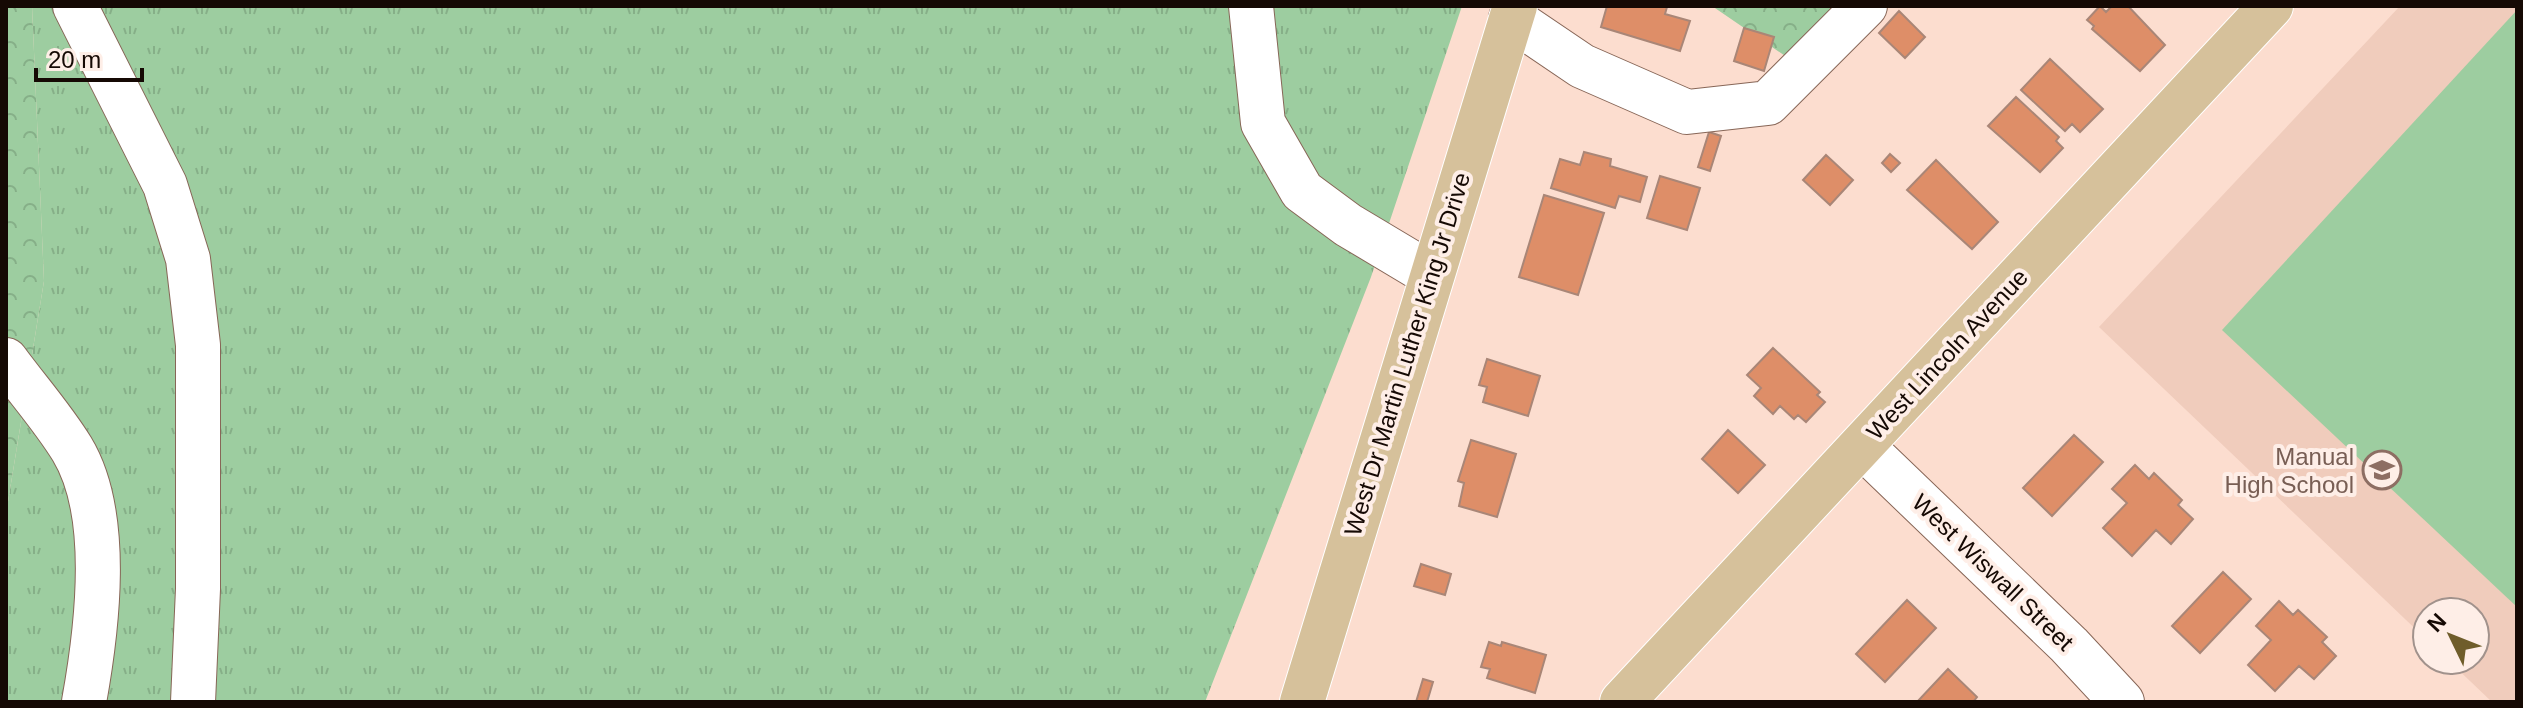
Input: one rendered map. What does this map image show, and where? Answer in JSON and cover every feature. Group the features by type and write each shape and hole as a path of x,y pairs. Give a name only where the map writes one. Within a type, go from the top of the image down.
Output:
{"main road":[{"name":"West Lincoln Avenue","path":"1622,702 2271,6"},
{"name":"West Dr Martin Luther King Jr Drive","path":"1302,702 1430,274 1513,12"}],"street":[{"path":"75,6 165,185 188,259 198,345 198,589 193,702"},
{"path":"1251,6 1263,123 1302,191 1348,225 1430,274"},
{"path":"1513,12 1582,66 1687,112 1768,103 1865,6"},
{"path":"6,360 73,451 95,513 98,627 84,702"},
{"name":"West Wiswall Street","path":"1862,446 2069,645 2122,702"}],"shaded area":[{"name":"Manual High School","path":"2400,6 2517,6 2517,702 2492,702 2465,676 2491,676 2491,596 2411,596 2411,625 2099,327"}],"green space":[{"path":"6,6 32,6 44,281 6,514"},
{"path":"32,6 1462,6 1371,277 1205,702 6,702 6,514 44,281"},
{"path":"1712,6 1885,6 1816,77"},
{"path":"2517,10 2517,607 2222,330"}],"building":[{"path":"1607,6 1663,6 1667,7 1665,14 1690,21 1680,51 1601,27"},
{"path":"2100,6 2106,12 2112,6 2128,6 2165,45 2140,71 2092,29 2094,26 2087,20"},
{"path":"1899,11 1925,37 1905,58 1879,33"},
{"path":"1744,28 1774,37 1764,71 1734,61"},
{"path":"2050,59 2103,109 2080,132 2072,124 2065,131 2021,90"},
{"path":"2016,97 2059,137 2056,141 2063,148 2040,172 1988,126"},
{"path":"1709,132 1721,136 1710,171 1698,167"},
{"path":"1584,152 1611,159 1610,166 1647,177 1640,202 1619,196 1615,208 1551,188 1560,159 1580,165"},
{"path":"1890,154 1900,163 1891,172 1882,163"},
{"path":"1826,155 1853,180 1830,205 1803,180"},
{"path":"1936,160 1998,222 1972,249 1907,190"},
{"path":"1660,176 1700,188 1687,230 1647,218"},
{"path":"1544,195 1604,213 1578,295 1519,277"},
{"path":"1773,348 1820,392 1817,395 1825,402 1806,422 1798,415 1794,419 1780,406 1773,414 1754,396 1761,388 1747,375"},
{"path":"1487,359 1540,376 1528,416 1483,402 1487,387 1479,385"},
{"path":"1728,430 1765,465 1738,493 1702,459"},
{"path":"2074,435 2103,462 2052,516 2023,488"},
{"path":"1471,440 1516,454 1497,517 1459,506 1464,483 1458,481"},
{"path":"2135,465 2149,479 2154,473 2182,500 2178,505 2193,519 2171,544 2156,530 2132,556 2103,528 2127,503 2112,489"},
{"path":"1421,564 1451,574 1445,595 1414,586"},
{"path":"2223,572 2251,599 2200,653 2172,626"},
{"path":"1907,600 1936,628 1885,682 1856,654"},
{"path":"2279,601 2293,615 2298,610 2327,637 2322,642 2336,656 2314,679 2299,666 2275,691 2248,665 2271,640 2256,626"},
{"path":"1489,642 1501,646 1502,642 1546,655 1535,693 1487,678 1490,669 1481,667"},
{"path":"1948,669 1977,697 1973,702 1917,702"},
{"path":"1423,679 1433,682 1427,702 1416,702"}],"place":[{"name":"Manual High School","path":"2382,470"}]}
